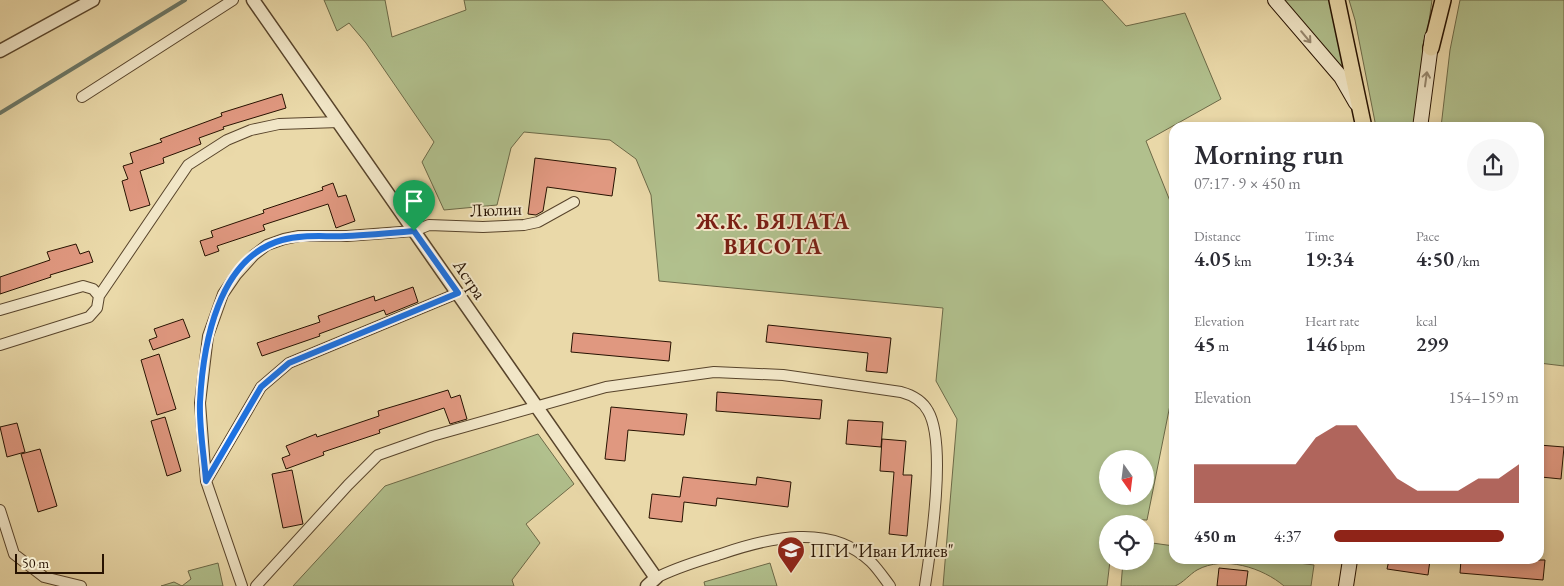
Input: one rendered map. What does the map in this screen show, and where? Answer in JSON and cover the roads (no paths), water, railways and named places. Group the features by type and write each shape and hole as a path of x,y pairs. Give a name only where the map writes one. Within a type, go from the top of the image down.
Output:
{"main road":[{"path":"1275,0 1341,77 1349,90 1363,122"},
{"path":"1337,0 1363,122"},
{"path":"1421,122 1437,0"},
{"path":"1431,48 1443,0"},
{"path":"1346,586 1349,564"}],"street":[{"path":"0,50 93,0"},
{"path":"82,96 233,0"},
{"name":"Астра","path":"253,0 458,293 652,582"},
{"path":"0,345 88,317 97,308 99,296 188,165 227,140 251,130 279,124 339,122"},
{"name":"Люлин","path":"242,586 206,481 200,403 208,336 223,294 236,275 254,255 267,245 284,239 299,236 347,236 414,231 429,225 483,227 538,222 574,202"},
{"path":"0,310 83,286 93,289 99,296"},
{"path":"206,481 261,387 289,363 458,293"},
{"path":"256,586 378,455 432,436 606,387 714,372 783,375 886,388 915,397 929,411 936,435 938,465 925,586"},
{"path":"0,510 14,554 44,577 81,586"},
{"path":"652,582 674,569 736,549 779,538 797,536 814,537 845,545 870,561 890,586"}],"waterway":[{"path":"0,113 185,0"}],"place":[{"name":"ПГИ \"Иван Илиев\"","path":"791,574"}],"district":[{"name":"Ж.К. БЯЛАТА ВИСОТА","path":"773,234"}]}
